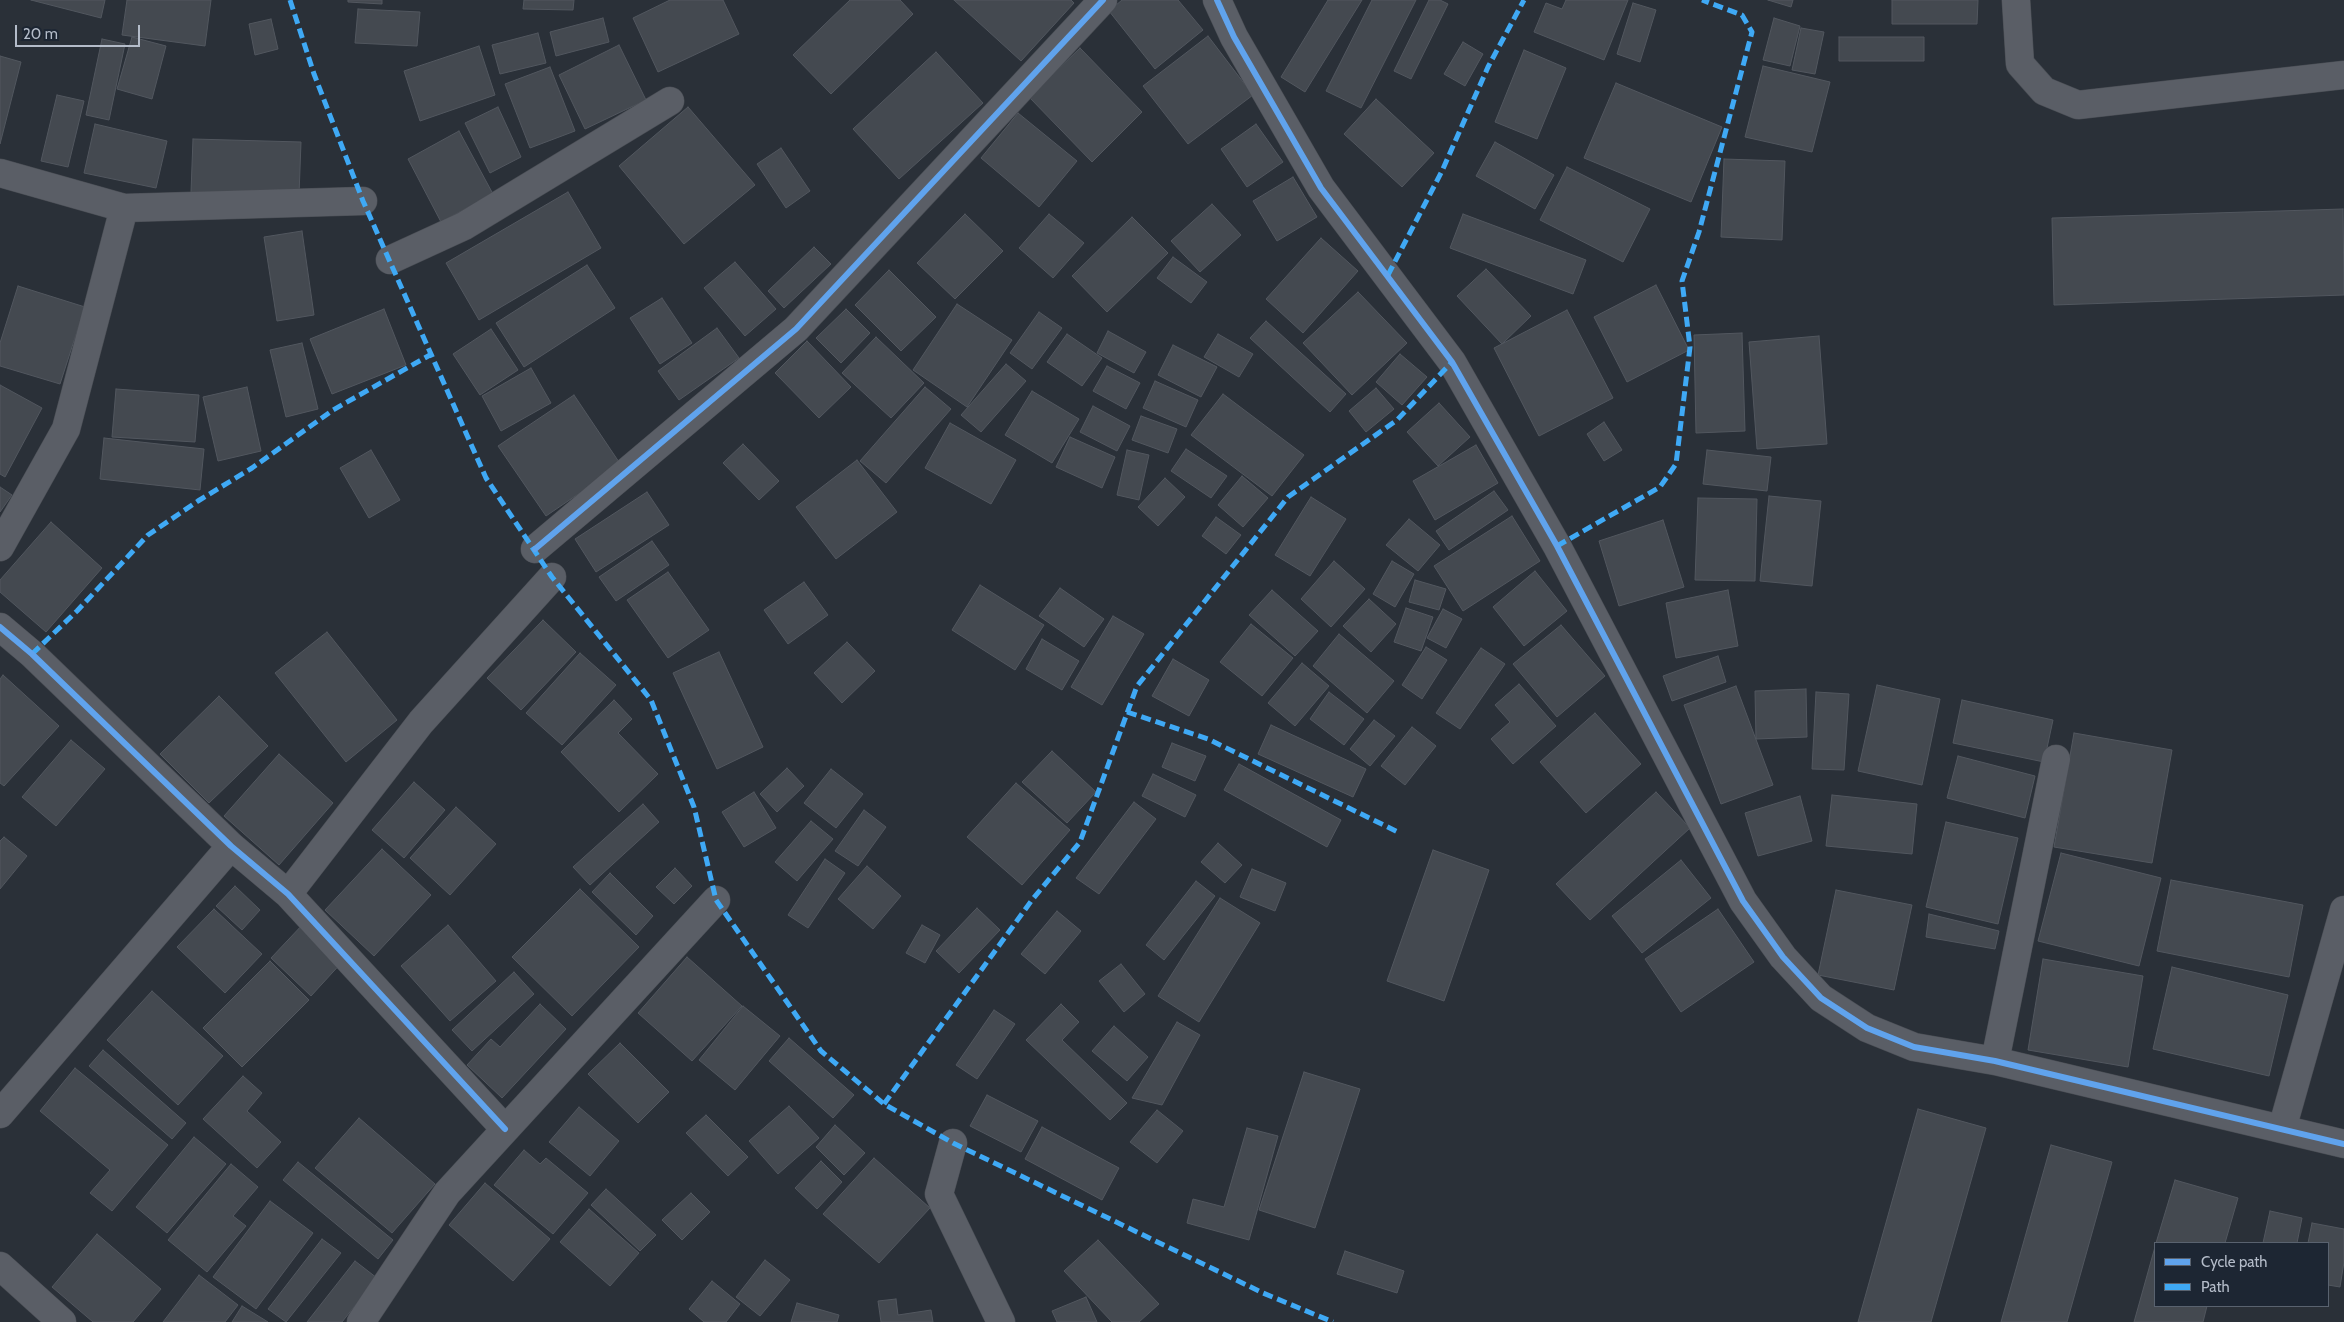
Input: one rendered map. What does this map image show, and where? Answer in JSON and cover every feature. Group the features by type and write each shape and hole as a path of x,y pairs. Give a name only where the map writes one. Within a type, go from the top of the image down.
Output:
{"street":[{"path":"534,549 796,329 1103,0"},
{"path":"1217,0 1234,37 1321,188 1452,362 1557,546 1743,901 1783,957 1822,998 1867,1028 1914,1047 1995,1061 2344,1144"},
{"path":"2016,0 2020,64 2044,91 2078,105 2344,75"},
{"path":"390,260 464,226 670,101"},
{"path":"0,173 124,208 363,201"},
{"path":"0,547 66,429 124,208"},
{"path":"288,894 421,722 552,577"},
{"path":"0,627 32,654 231,846 288,894 505,1129"},
{"path":"1995,1061 2056,759"},
{"path":"0,1114 231,846"},
{"path":"361,1322 447,1193 716,900"},
{"path":"2282,1129 2344,910"},
{"path":"953,1143 939,1194 1001,1322"},
{"path":"0,1266 62,1322"}],"building":[{"path":"31,0 105,0 101,18"},
{"path":"127,0 211,0 205,46 122,35"},
{"path":"348,0 382,0 382,4 348,2"},
{"path":"524,0 574,0 573,10 523,9"},
{"path":"670,0 723,0 739,34 658,72 633,18"},
{"path":"850,0 900,0 913,14 831,94 793,55"},
{"path":"954,0 1071,0 1074,3 1021,61"},
{"path":"1122,0 1178,0 1203,30 1155,69 1109,11"},
{"path":"1328,0 1362,0 1305,92 1281,77"},
{"path":"1372,0 1416,0 1361,108 1326,91"},
{"path":"1429,0 1440,0 1448,4 1411,79 1394,71"},
{"path":"1566,0 1628,0 1604,60 1534,32 1546,3 1562,9"},
{"path":"1768,0 1793,0 1791,7"},
{"path":"1892,0 1978,0 1977,24 1892,24"},
{"path":"1633,3 1656,10 1640,62 1617,54"},
{"path":"358,9 420,12 417,46 355,43"},
{"path":"603,18 609,42 556,56 550,32"},
{"path":"1774,18 1800,26 1790,66 1763,60"},
{"path":"271,19 278,49 255,55 249,24"},
{"path":"1801,28 1824,32 1815,74 1792,70"},
{"path":"538,33 546,63 500,74 492,45"},
{"path":"1208,36 1253,95 1188,144 1143,86"},
{"path":"132,37 166,46 152,99 117,89"},
{"path":"1839,37 1924,37 1924,61 1839,61"},
{"path":"102,39 125,44 109,120 86,115"},
{"path":"1463,42 1483,54 1465,86 1444,74"},
{"path":"619,45 646,100 585,129 559,75"},
{"path":"479,46 495,95 420,121 404,71"},
{"path":"1080,48 1142,112 1092,162 1029,97"},
{"path":"1524,50 1566,68 1537,139 1495,122"},
{"path":"936,52 983,103 899,179 853,129"},
{"path":"0,56 21,62 0,144"},
{"path":"1763,66 1830,82 1812,152 1745,137"},
{"path":"550,67 575,131 530,148 505,84"},
{"path":"1616,83 1722,127 1691,202 1584,158"},
{"path":"57,95 84,101 68,167 41,161"},
{"path":"1376,99 1434,153 1402,187 1344,134"},
{"path":"498,107 521,157 490,173 465,123"},
{"path":"688,107 755,185 684,244 619,166"},
{"path":"1018,113 1077,161 1039,207 981,158"},
{"path":"95,124 167,141 156,188 84,173"},
{"path":"1256,124 1283,162 1247,187 1221,149"},
{"path":"459,131 493,194 441,222 408,159"},
{"path":"193,139 301,142 299,195 191,192"},
{"path":"1495,142 1554,175 1535,209 1476,176"},
{"path":"781,148 810,191 786,208 757,164"},
{"path":"1724,159 1785,161 1782,240 1721,237"},
{"path":"1567,167 1650,209 1623,262 1540,220"},
{"path":"1293,177 1317,217 1277,241 1253,201"},
{"path":"568,192 601,248 479,320 446,263"},
{"path":"1212,204 1241,235 1200,272 1171,241"},
{"path":"2343,209 2344,295 2054,305 2052,218"},
{"path":"965,214 1003,251 955,299 917,263"},
{"path":"1049,214 1084,243 1053,278 1019,248"},
{"path":"1463,214 1586,260 1573,294 1450,248"},
{"path":"1132,217 1168,253 1107,312 1072,276"},
{"path":"302,231 314,315 277,321 264,237"},
{"path":"1321,238 1358,271 1303,333 1266,299"},
{"path":"814,247 831,264 784,308 768,291"},
{"path":"1173,257 1207,282 1191,303 1157,278"},
{"path":"735,262 776,309 745,336 704,288"},
{"path":"587,265 615,308 524,367 496,323"},
{"path":"1486,269 1531,316 1502,344 1457,296"},
{"path":"889,270 936,317 901,351 855,305"},
{"path":"1656,285 1689,350 1627,382 1594,317"},
{"path":"18,286 85,307 60,384 0,366 0,343"},
{"path":"1358,292 1407,343 1352,395 1303,343"},
{"path":"662,298 692,343 660,364 630,318"},
{"path":"957,304 1012,340 967,407 913,370"},
{"path":"384,309 406,365 332,394 310,339"},
{"path":"846,309 870,333 841,363 816,338"},
{"path":"1567,310 1613,398 1539,436 1494,348"},
{"path":"1039,312 1062,328 1032,369 1010,353"},
{"path":"1266,321 1346,394 1330,412 1250,338"},
{"path":"717,328 739,358 679,400 658,371"},
{"path":"491,329 518,370 480,395 453,354"},
{"path":"1108,331 1146,352 1134,373 1097,353"},
{"path":"1742,333 1745,431 1696,433 1694,335"},
{"path":"1067,334 1102,358 1082,386 1047,362"},
{"path":"1218,334 1253,354 1239,377 1204,357"},
{"path":"1819,336 1827,444 1757,449 1749,342"},
{"path":"876,337 924,383 891,418 842,373"},
{"path":"807,341 851,387 819,418 775,373"},
{"path":"302,343 318,409 286,417 270,350"},
{"path":"1173,345 1217,367 1201,397 1158,375"},
{"path":"1400,354 1427,377 1402,405 1376,382"},
{"path":"1006,364 1026,381 981,432 961,415"},
{"path":"1107,366 1140,383 1126,409 1093,391"},
{"path":"531,368 551,403 501,431 482,396"},
{"path":"1155,381 1198,400 1186,427 1143,408"},
{"path":"0,385 42,408 5,477 0,474"},
{"path":"247,387 261,451 218,461 203,397"},
{"path":"925,387 951,409 886,483 860,461"},
{"path":"1376,388 1394,409 1366,432 1349,411"},
{"path":"116,389 199,395 195,442 112,437"},
{"path":"1032,391 1079,419 1052,463 1005,435"},
{"path":"1223,394 1304,455 1272,496 1191,435"},
{"path":"574,395 621,465 546,516 498,446"},
{"path":"1439,403 1470,437 1438,466 1407,432"},
{"path":"1093,406 1130,426 1117,451 1080,432"},
{"path":"1141,416 1177,429 1168,453 1132,440"},
{"path":"1604,422 1622,450 1604,461 1587,434"},
{"path":"950,423 1016,460 991,504 925,468"},
{"path":"1070,437 1115,457 1102,488 1056,467"},
{"path":"104,438 204,449 200,490 100,479"},
{"path":"743,444 779,481 759,500 723,463"},
{"path":"1476,445 1498,483 1435,520 1413,481"},
{"path":"1186,449 1227,476 1211,498 1171,471"},
{"path":"371,450 400,500 369,518 340,468"},
{"path":"1127,450 1149,455 1139,500 1117,495"},
{"path":"1707,450 1771,457 1767,491 1703,484"},
{"path":"857,460 897,512 836,559 796,507"},
{"path":"1242,476 1268,498 1243,527 1218,505"},
{"path":"1165,478 1185,497 1158,526 1138,507"},
{"path":"0,487 12,495 0,512"},
{"path":"1494,491 1508,510 1449,550 1436,531"},
{"path":"647,492 669,525 596,572 575,539"},
{"path":"1769,496 1821,501 1812,586 1760,581"},
{"path":"1311,497 1346,519 1310,576 1275,555"},
{"path":"1698,498 1757,499 1755,581 1695,580"},
{"path":"1512,516 1540,561 1463,611 1434,566"},
{"path":"1216,517 1241,535 1226,554 1202,536"},
{"path":"1409,519 1440,545 1418,571 1386,545"},
{"path":"1663,520 1684,587 1619,606 1599,541"},
{"path":"51,522 102,568 46,632 0,592 0,580"},
{"path":"652,541 669,565 616,601 599,577"},
{"path":"1334,561 1365,589 1331,627 1301,599"},
{"path":"1392,561 1414,574 1395,607 1373,594"},
{"path":"1535,571 1567,611 1524,646 1493,607"},
{"path":"668,572 709,630 668,658 627,600"},
{"path":"1415,580 1446,589 1439,610 1409,602"},
{"path":"804,582 828,615 788,644 764,610"},
{"path":"980,585 1044,625 1015,670 952,630"},
{"path":"1060,588 1104,619 1084,647 1039,616"},
{"path":"1272,590 1318,631 1295,656 1249,615"},
{"path":"1728,590 1738,646 1676,658 1666,603"},
{"path":"1369,599 1396,624 1371,652 1343,626"},
{"path":"1406,608 1433,617 1421,651 1394,642"},
{"path":"1443,609 1462,619 1446,648 1427,638"},
{"path":"1113,616 1144,634 1102,705 1071,687"},
{"path":"543,620 576,652 521,710 487,678"},
{"path":"1251,624 1293,658 1262,696 1220,662"},
{"path":"1561,625 1605,676 1557,717 1513,664"},
{"path":"327,632 397,720 346,762 275,673"},
{"path":"1339,634 1394,681 1367,713 1313,666"},
{"path":"1042,639 1079,661 1062,690 1026,669"},
{"path":"847,642 875,671 842,703 814,673"},
{"path":"1426,647 1447,660 1422,699 1402,685"},
{"path":"1481,648 1505,664 1460,729 1436,713"},
{"path":"719,652 763,747 717,769 673,673"},
{"path":"580,653 616,685 562,745 526,713"},
{"path":"1718,656 1726,682 1672,701 1663,676"},
{"path":"1173,659 1209,680 1189,716 1152,696"},
{"path":"1302,663 1329,686 1295,726 1268,703"},
{"path":"3,675 59,726 4,786 0,783 0,679"},
{"path":"1519,684 1556,726 1513,764 1491,739 1510,722 1495,705"},
{"path":"1877,685 1940,699 1922,785 1858,771"},
{"path":"1736,686 1773,785 1721,804 1684,705"},
{"path":"1806,689 1807,737 1756,739 1755,691"},
{"path":"1329,692 1364,719 1344,745 1310,719"},
{"path":"1816,692 1849,694 1844,770 1812,769"},
{"path":"219,696 268,746 209,803 160,754"},
{"path":"614,700 632,719 618,733 658,774 619,812 561,752"},
{"path":"1962,700 2053,720 2044,762 1953,743"},
{"path":"1595,713 1641,764 1586,813 1540,762"},
{"path":"1374,720 1395,736 1370,766 1350,749"},
{"path":"1271,725 1366,769 1353,797 1258,754"},
{"path":"1412,727 1436,746 1405,785 1381,766"},
{"path":"2074,733 2172,750 2152,863 2054,847"},
{"path":"71,740 105,769 56,826 22,797"},
{"path":"1172,743 1206,756 1195,781 1162,767"},
{"path":"1052,751 1096,792 1067,823 1022,782"},
{"path":"279,754 333,803 279,865 224,816"},
{"path":"1958,756 2035,776 2025,818 1947,798"},
{"path":"1239,764 1341,820 1327,847 1224,790"},
{"path":"787,768 804,786 777,812 760,794"},
{"path":"831,769 863,794 836,828 804,803"},
{"path":"1153,774 1196,795 1185,817 1142,796"},
{"path":"414,782 445,810 404,858 372,830"},
{"path":"1016,783 1070,830 1022,885 967,837"},
{"path":"754,792 776,828 744,847 722,812"},
{"path":"1656,792 1690,828 1590,920 1556,884"},
{"path":"1832,795 1917,804 1912,854 1826,846"},
{"path":"1800,796 1812,841 1758,856 1745,813"},
{"path":"1134,802 1156,819 1099,894 1076,878"},
{"path":"643,804 659,822 590,885 573,867"},
{"path":"456,807 496,844 450,895 410,858"},
{"path":"864,810 886,827 858,866 835,851"},
{"path":"811,821 833,839 797,881 775,862"},
{"path":"1946,822 2018,838 1998,924 1926,907"},
{"path":"4,837 27,856 0,889 0,841"},
{"path":"1218,843 1242,865 1225,883 1201,862"},
{"path":"382,849 431,895 374,956 325,910"},
{"path":"1433,850 1489,870 1444,1001 1387,981"},
{"path":"2061,853 2161,878 2139,966 2038,941"},
{"path":"825,859 845,873 808,928 788,915"},
{"path":"1681,860 1711,898 1642,953 1612,916"},
{"path":"867,866 901,896 873,929 838,899"},
{"path":"675,868 692,886 674,904 656,887"},
{"path":"1252,869 1286,883 1275,911 1240,897"},
{"path":"610,873 653,916 636,935 592,892"},
{"path":"2171,880 2303,905 2289,977 2157,951"},
{"path":"1196,881 1215,896 1164,960 1146,945"},
{"path":"235,886 260,910 242,930 216,906"},
{"path":"580,889 639,947 572,1016 512,957"},
{"path":"1836,890 1912,905 1894,990 1818,975"},
{"path":"1220,898 1260,923 1199,1022 1158,996"},
{"path":"977,908 1000,930 959,973 936,951"},
{"path":"214,909 262,954 225,993 177,947"},
{"path":"1718,909 1754,962 1681,1012 1645,959"},
{"path":"1057,911 1081,931 1045,974 1021,954"},
{"path":"1929,914 1999,931 1995,949 1926,937"},
{"path":"305,922 344,960 311,996 271,958"},
{"path":"448,925 496,981 450,1021 401,966"},
{"path":"922,925 940,935 925,963 906,953"},
{"path":"687,957 742,1006 692,1061 638,1013"},
{"path":"2043,959 2143,976 2128,1067 2028,1050"},
{"path":"270,961 309,1000 242,1067 203,1028"},
{"path":"1121,964 1145,994 1124,1012 1099,981"},
{"path":"2172,967 2288,995 2269,1076 2153,1049"},
{"path":"514,972 534,994 472,1051 452,1030"},
{"path":"152,991 223,1056 178,1105 107,1040"},
{"path":"540,1004 566,1029 502,1098 467,1065 491,1039 500,1047"},
{"path":"1061,1004 1079,1022 1062,1040 1127,1103 1110,1120 1026,1040"},
{"path":"743,1006 780,1036 735,1090 699,1060"},
{"path":"994,1010 1015,1024 977,1079 956,1065"},
{"path":"1177,1022 1200,1035 1162,1105 1132,1098"},
{"path":"1114,1026 1148,1057 1127,1081 1092,1051"},
{"path":"789,1038 854,1095 833,1118 769,1061"},
{"path":"620,1043 669,1092 638,1123 588,1074"},
{"path":"103,1050 186,1123 172,1139 89,1066"},
{"path":"75,1068 168,1145 112,1211 90,1193 110,1170 40,1111"},
{"path":"1304,1072 1360,1089 1315,1228 1259,1210"},
{"path":"243,1076 262,1093 247,1111 281,1142 257,1168 203,1119"},
{"path":"987,1095 1038,1121 1021,1152 970,1126"},
{"path":"789,1106 819,1138 778,1174 749,1141"},
{"path":"579,1107 619,1141 590,1176 549,1142"},
{"path":"1918,1109 1986,1128 1931,1322 1858,1322"},
{"path":"1157,1110 1183,1131 1157,1163 1130,1142"},
{"path":"706,1115 748,1157 728,1176 686,1133"},
{"path":"359,1118 435,1184 392,1233 315,1168"},
{"path":"835,1125 865,1153 844,1175 816,1147"},
{"path":"1042,1127 1119,1168 1102,1200 1025,1159"},
{"path":"1247,1128 1278,1136 1249,1240 1187,1223 1193,1199 1224,1207"},
{"path":"194,1137 226,1164 167,1233 136,1207"},
{"path":"2051,1145 2112,1162 2067,1322 2001,1322"},
{"path":"524,1150 540,1164 546,1158 588,1193 553,1234 494,1185"},
{"path":"874,1158 930,1208 879,1263 823,1214"},
{"path":"821,1161 842,1182 817,1209 795,1188"},
{"path":"298,1162 393,1240 378,1259 283,1180"},
{"path":"231,1164 258,1187 233,1216 246,1226 207,1272 168,1240"},
{"path":"2175,1180 2238,1198 2225,1242 2156,1242"},
{"path":"485,1183 550,1239 513,1281 449,1225"},
{"path":"606,1189 656,1235 640,1251 591,1205"},
{"path":"691,1193 710,1212 682,1240 662,1220"},
{"path":"270,1201 313,1233 256,1309 213,1277"},
{"path":"589,1209 639,1253 610,1286 560,1242"},
{"path":"2270,1211 2302,1218 2297,1242 2263,1242"},
{"path":"2312,1223 2344,1229 2344,1262 2340,1287 2329,1285 2329,1242 2308,1242"},
{"path":"97,1234 161,1289 133,1322 93,1322 52,1287"},
{"path":"322,1239 341,1253 286,1322 268,1309"},
{"path":"1098,1240 1159,1304 1139,1322 1112,1322 1064,1271"},
{"path":"1345,1251 1404,1271 1397,1293 1337,1274"},
{"path":"2154,1251 2154,1307 2207,1307 2203,1322 2134,1322"},
{"path":"765,1260 790,1280 760,1316 736,1297"},
{"path":"355,1261 377,1278 342,1322 307,1322"},
{"path":"199,1275 238,1305 225,1322 163,1322"},
{"path":"712,1281 740,1304 726,1322 704,1322 689,1309"},
{"path":"1086,1297 1097,1322 1057,1322 1052,1311"},
{"path":"896,1299 898,1315 931,1310 933,1322 881,1322 878,1301"},
{"path":"797,1303 839,1315 837,1322 791,1322"},
{"path":"242,1306 268,1322 232,1322"}],"marked path":[{"path":"290,0 314,74 363,201 486,478 552,577 651,700 694,807 716,900 821,1051 884,1104 953,1143 1263,1293 1333,1322"},
{"path":"1388,275 1442,171 1488,67 1524,0"},
{"path":"1557,546 1660,487 1676,464 1690,347 1682,281 1699,232 1752,32 1742,15 1702,0"},
{"path":"32,654 77,611 148,535 198,501 252,468 333,410 430,355"},
{"path":"884,1104 1032,900 1080,842 1137,686 1288,497 1397,420 1452,362"},
{"path":"1127,712 1208,739 1400,833"}],"cycle path":[{"path":"535,549 796,329 1103,0"},
{"path":"1217,0 1234,37 1321,188 1452,362 1557,546 1743,901 1783,957 1821,998 1867,1028 1914,1047 1995,1061 2344,1144"},
{"path":"0,627 32,654 231,846 288,894 505,1129"}]}
